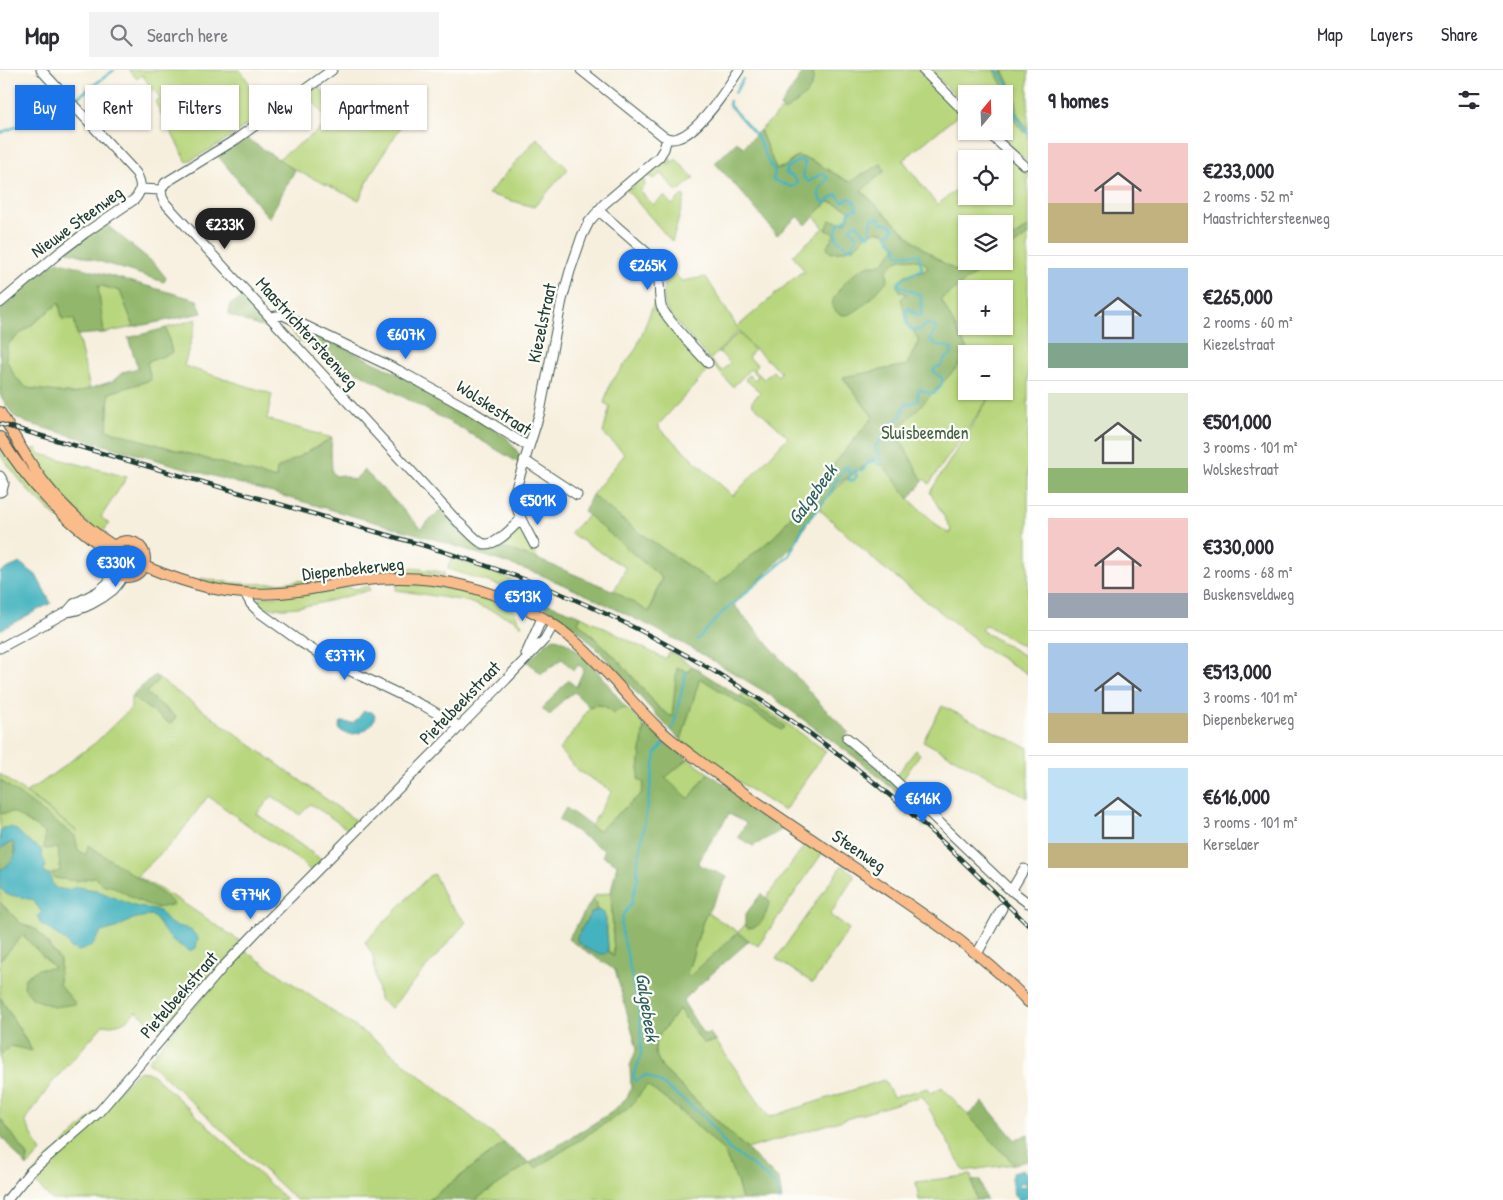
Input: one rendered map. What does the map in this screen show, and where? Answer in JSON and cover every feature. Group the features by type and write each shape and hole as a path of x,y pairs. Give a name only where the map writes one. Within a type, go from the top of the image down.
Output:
{"main road":[{"path":"0,412 42,480 79,520 112,549"},
{"path":"0,437 29,480 59,513 82,532 112,549"},
{"path":"126,540 137,543 144,552 146,560 144,566 135,576 119,576 113,570 109,560 112,549 119,542 126,540"},
{"name":"Diepenbekerweg","path":"144,566 189,584 215,590 245,593 281,593 382,578 420,578 466,586 486,592 516,604 542,618 570,637 665,734"},
{"name":"Steenweg","path":"665,734 697,760 745,794 941,926 977,954 1028,1002"}],"street":[{"path":"41,70 136,173 140,180 141,189 161,190 165,183 235,140 332,70"},
{"path":"581,70 667,138 676,139 698,123 719,100 739,70"},
{"path":"923,70 958,105"},
{"name":"Kiezelstraat","path":"529,447 540,412 562,300 582,236 598,210 658,158 664,149 667,138"},
{"path":"996,140 1024,165"},
{"name":"Nieuwe Steenweg","path":"2,302 66,247 135,200 141,189"},
{"name":"Maastrichtersteenweg","path":"161,190 165,203 458,522 482,543 488,545 494,543 521,519"},
{"path":"598,210 655,260 659,271 660,299 665,314 708,363"},
{"name":"Wolskestraat","path":"270,317 283,315 398,370 467,408 529,447 514,498 521,519 534,544"},
{"path":"524,460 577,495"},
{"path":"0,476 4,483 0,492"},
{"path":"0,648 67,612 74,604 97,592 108,582 113,570"},
{"path":"67,612 76,611 101,597 115,588 123,577"},
{"path":"245,593 250,604 259,612 302,643 338,665 426,707 460,727"},
{"name":"Pietelbeekstraat","path":"523,661 542,618"},
{"name":"Pietelbeekstraat","path":"7,1200 29,1173 100,1112 223,967 545,639 553,625"},
{"path":"847,738 877,763 1011,891 1028,903"},
{"path":"1011,891 1024,869"},
{"path":"977,954 1002,908"}],"green space":[{"path":"129,70 240,70 250,85 249,123 218,145 187,162 170,130 239,130 239,85 161,85 161,113 155,102 160,98 151,85 142,75 137,79"},
{"path":"805,70 813,70 812,84 809,90 806,95 784,112 780,106"},
{"path":"813,70 919,70 958,108 958,115 903,160 937,205 958,188 958,205 1013,205 1013,159 1028,173 1028,227 1013,237 1013,215 958,215 958,270 964,270 960,273 920,246 861,190 885,171 849,182 811,160 797,156 784,167 776,169 760,130 783,109 784,111 814,75"},
{"path":"929,70 994,70 1002,85 958,85 958,97"},
{"path":"994,70 1003,71 1010,85 1002,85"},
{"path":"1003,70 1028,70 1028,129 1018,116 1013,85 1010,85"},
{"path":"318,86 321,90 321,112 311,97 311,91"},
{"path":"1013,90 1018,116 1028,129 1028,134 1017,125 1014,116"},
{"path":"1013,112 1015,121 1028,134 1028,162 1005,140 1013,140"},
{"path":"321,129 399,130 372,172 359,200 295,170 278,159"},
{"path":"760,130 776,169 784,167 797,156 811,160 849,182 881,164 885,171 861,191 920,246 946,265 960,273 964,270 981,270 967,280 958,280 958,287 941,299 964,345 958,345 958,366 896,432 923,481 909,499 878,459 861,468 841,482 817,507 793,546 734,605 823,707 849,732 844,738 902,790 899,794 857,759 767,693 695,650 591,597 539,574 434,539 27,423 14,416 0,395 0,311 32,280 57,261 197,300 202,313 134,327 120,291 98,286 104,333 77,335 74,319 62,319 59,303 10,342 7,347 6,359 15,377 27,388 73,394 113,381 123,372 138,368 128,338 166,328 172,353 147,362 151,380 109,393 107,430 276,479 277,469 332,438 332,472 336,476 342,475 354,480 364,470 421,528 442,509 482,547 510,550 542,561 614,591 649,612 662,578 584,512 592,495 633,528 716,585 775,536 873,417 843,377 907,365 919,341 907,320 901,299 907,294 901,292 897,286 904,276 923,272 928,268 924,262 904,258 896,261 887,270 888,280 870,299 855,312 847,315 840,314 834,309 833,303 842,286 866,266 882,263 895,249 895,246 885,232 879,231 868,234 854,248 831,253 827,246 835,234 826,230 830,220 845,223 851,210 831,202 826,203 806,225 798,216 777,235 715,163 737,142 743,147"},
{"path":"246,138 295,170 269,218 218,156"},
{"path":"537,138 568,169 534,207 488,194"},
{"path":"669,144 672,150 667,155 672,161 666,164 668,166 676,159 694,178 677,192 661,173 654,179 648,176 649,171"},
{"path":"638,179 644,180 645,186 640,191 653,205 664,196 672,205 682,195 685,197 672,242 626,189 629,187 631,189 635,186 633,184"},
{"name":"Sluisbeemden","path":"831,202 852,210 848,219 835,234 837,253 854,248 868,234 879,231 885,232 895,246 895,249 881,264 875,266 887,275 887,270 896,261 908,258 924,261 929,268 923,272 916,272 898,283 897,286 901,292 932,303 958,284 958,335 1013,335 1013,280 964,280 978,270 1013,270 1013,245 1028,234 1028,649 988,626 985,625 981,630 1028,658 1028,674 979,645 974,638 880,565 817,507 853,474 878,458 881,462 919,340 907,365 843,378 873,417 775,536 716,585 633,528 592,495 625,454 603,433 610,406 604,403 610,384 636,349 654,303 708,367 708,371 659,424 659,428 733,496 788,437 751,403 760,392 745,379 749,375 755,380 758,376 750,369 733,387 710,362 722,371 730,363 719,352 739,332 747,342 739,330 710,360 668,313 664,301 664,291 668,268 682,281 706,277 737,327 800,273 805,272 793,255 824,228 814,216 826,203","holes":["749,344 781,372 778,376 773,371 764,379 754,370 758,365 748,357 754,350","958,345 1013,345 1013,400 988,400 930,492 951,529 950,534 939,527 908,498 925,479 929,484 988,400 958,400"]},
{"path":"103,222 155,264 166,278 164,282 67,251"},
{"path":"1028,227 1028,235 1013,246 1013,237"},
{"path":"102,286 120,291 134,327 104,333 97,287"},
{"path":"243,298 270,325 269,328 229,315 230,304"},
{"path":"59,303 74,319 90,389 73,394 27,388 15,377 6,359 7,347 10,342"},
{"path":"283,318 306,329 300,341 281,320"},
{"path":"197,319 184,366 272,394 267,419 332,438 277,469 276,479 107,430 109,393 151,380 147,362 172,352 166,328"},
{"path":"306,329 396,373 481,421 507,438 520,455 519,463 457,426 300,341"},
{"path":"0,441 58,519 29,491 3,459 0,454"},
{"path":"36,448 40,454 127,477 101,517 109,524 102,533 86,522 64,500 28,452"},
{"path":"588,515 662,578 649,613 614,591 626,568 570,533"},
{"path":"517,527 524,530 538,560 510,550 488,547"},
{"path":"128,547 133,548 139,554 139,564 133,570 128,571 123,570 117,564 116,559 117,554 123,548"},
{"path":"452,558 534,588 530,597 448,569"},
{"path":"411,568 444,572 444,576 381,574 265,589 241,588 200,582 201,578 234,583 278,583 358,571"},
{"path":"397,583 443,588 471,594 515,611 517,618 522,624 520,626 513,619 466,601 396,590"},
{"path":"369,586 370,590 309,605 271,608 256,605 258,599 261,598"},
{"path":"530,597 581,616 578,622 619,661 659,708 672,717 677,667 688,672 692,666 785,726 782,730 700,678 681,740 576,628"},
{"path":"581,616 665,659 670,652 692,666 688,672 677,668 673,718 659,709 619,661 578,622"},
{"path":"554,638 573,647 583,656 626,708 613,714 602,706 589,707 574,692 562,701 550,715 542,709 568,680 576,687 584,669 579,665 573,670 562,659 541,674 528,662 546,643"},
{"path":"155,675 159,679 146,693 176,717 170,724 131,696"},
{"path":"700,677 782,729 784,726 739,697 743,693 826,751 784,811 681,740"},
{"path":"159,679 358,822 350,831 310,804 300,815 272,796 257,814 322,860 311,871 300,861 208,796 176,839 137,876 177,899 240,941 231,955 165,1029 160,1024 154,1026 136,1011 121,1023 103,1025 51,1084 25,1121 41,1152 27,1167 28,1156 0,1118 0,1057 11,1046 32,1050 0,997 0,960 23,935 54,968 59,984 60,960 37,930 20,923 0,902 0,774 78,832 26,792 95,743 131,708 131,696 170,724 176,717 145,693"},
{"path":"594,705 617,709 626,708 644,726 638,779 644,782 641,794 598,831 591,826 612,791 579,771 559,750 589,707"},
{"path":"942,706 1028,748 1028,798 923,741"},
{"path":"644,726 688,759 665,778 689,799 708,773 787,827 753,846 738,837 746,823 729,814 704,852 698,864 727,877 703,921 687,974 690,976 738,932 749,941 683,1001 703,1034 710,1033 716,1041 703,1043 679,1009 655,1041 655,1053 662,1068 779,1180 782,1200 742,1200 737,1181 723,1150 690,1119 647,1085 629,1108 536,1168 530,1163 612,1112 628,1096 631,1088 630,1066 637,1048 615,970 568,939 592,900 597,903 596,910 591,913 577,938 579,943 608,951 614,956 611,892 617,864 603,856 604,850 559,820 566,808 598,831 641,794 644,783 638,779"},
{"path":"916,750 920,754 901,782 895,777"},
{"path":"688,759 708,773 690,799 664,778"},
{"path":"0,780 75,836 78,850 86,855 88,845 167,897 174,905 156,908 114,887 102,884 95,877 76,881 54,878 52,873 60,871 58,848 44,849 45,833 13,812 0,814"},
{"path":"13,842 15,857 9,866 0,870 0,849"},
{"path":"807,842 823,852 758,946 738,933 690,977 687,974 707,912 738,932 745,925 748,928 770,902 766,898"},
{"path":"842,865 855,875 830,915 849,929 813,983 776,959"},
{"path":"434,874 447,902 466,922 391,1008 379,999 373,956 365,942 429,876"},
{"path":"611,892 614,956 608,951 606,917 596,910 596,903 592,900 594,896"},
{"path":"761,894 770,901 767,911 757,926 748,928 745,925 745,915"},
{"path":"0,902 20,923 37,930 60,961 59,984 76,1004 54,1007 32,998 24,987 25,978 38,969 54,968 23,935 0,960"},
{"path":"244,950 380,1044 504,1143 429,1200 296,1200 148,1061"},
{"path":"0,997 32,1051 11,1046 0,1057"},
{"path":"679,1009 703,1043 716,1041 769,1117 884,1080 893,1097 928,1088 931,1093 942,1087 1014,1164 964,1171 922,1096 747,1149 662,1068 655,1053 655,1041"},
{"path":"139,1071 153,1075 287,1200 52,1200 31,1175"},
{"path":"647,1084 690,1119 723,1150 737,1181 742,1200 475,1200 530,1163 536,1168 629,1108"},
{"path":"983,1102 1015,1140 1028,1134 1028,1161 1014,1164 968,1115"},
{"path":"0,1118 28,1156 27,1167 0,1135"},
{"path":"504,1143 530,1163 475,1200 429,1200"},
{"path":"971,1175 976,1200 919,1200 916,1182"},
{"path":"980,1180 986,1200 976,1200 972,1181"}],"water":[{"path":"20,563 36,575 51,603 0,630 0,572"},
{"path":"364,711 372,712 375,715 369,727 362,732 354,734 340,731 339,726 341,722 353,723"},
{"path":"11,827 41,849 46,867 44,867 45,874 50,874 55,888 67,890 77,887 96,890 134,906 160,911 169,922 191,930 194,933 198,938 196,948 189,951 174,941 151,915 133,919 116,928 101,932 92,946 79,951 70,948 67,942 40,923 38,915 42,913 33,900 6,894 0,888 0,870 13,859 15,847 13,842 0,849 0,833 3,828"},
{"path":"598,910 604,913 608,949 608,952 605,954 590,950 577,940 591,913"},
{"path":"1023,1170 1028,1175 1028,1183 1024,1184 1023,1182 1019,1184 1021,1188 1028,1184 1028,1198 1019,1200 1014,1196 1011,1178 1013,1173"}],"waterway":[{"path":"78,97 114,70"},
{"path":"996,70 1009,85 1015,114 1028,134"},
{"name":"Galgebeek","path":"735,93 743,79"},
{"name":"Galgebeek","path":"697,640 723,612 789,556 804,525 829,495 845,467 848,467 849,480 852,481 857,476 854,471 863,470 870,460 874,459 880,465 882,459 874,447 879,443 885,431 901,416 905,404 918,400 917,395 920,389 928,393 934,393 941,386 942,378 933,371 936,367 941,366 944,359 951,355 952,349 939,346 930,340 937,328 928,323 920,330 912,330 907,325 906,310 909,308 915,314 921,315 921,299 920,295 897,285 905,278 922,269 919,255 897,254 897,247 887,236 894,228 889,224 881,223 879,218 872,219 869,236 857,224 853,225 850,229 857,237 853,245 848,249 836,238 837,225 848,218 849,211 857,209 854,200 850,198 842,202 837,194 824,203 819,197 819,190 828,178 822,173 809,182 803,177 805,162 799,160 787,168 786,174 792,176 798,183 792,187 773,180 775,171 769,163 757,136 729,105 730,101"},
{"path":"0,133 15,127"},
{"name":"Galgebeek","path":"673,729 686,672"},
{"name":"Galgebeek","path":"664,743 656,753 637,868 638,877 631,904 623,915 621,927 639,1010 641,1033 641,1055 633,1077 636,1081 646,1075 661,1083 705,1117 729,1149 774,1183 780,1200"}],"railway":[{"path":"0,424 429,547 505,572 596,609 686,655 729,680 814,736 893,798 962,860 1028,925"}]}
